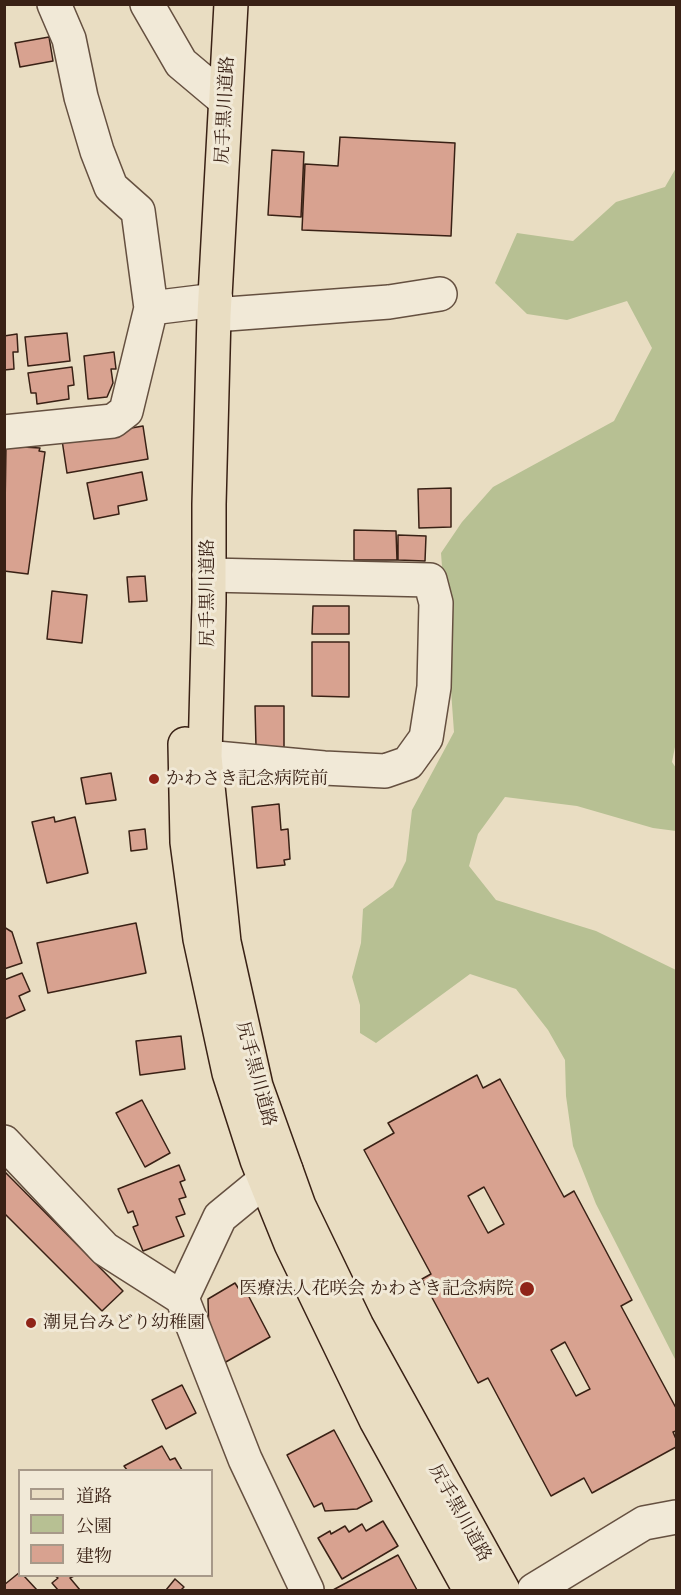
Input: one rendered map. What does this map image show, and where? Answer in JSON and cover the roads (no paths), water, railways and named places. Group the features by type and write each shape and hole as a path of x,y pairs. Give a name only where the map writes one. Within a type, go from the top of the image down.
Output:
{"main road":[{"name":"尻手黒川道路","path":"231,4 215,307 205,757 224,942 291,1244 376,1420 470,1590"},
{"name":"尻手黒川道路","path":"209,504 189,606 184,766 187,842 200,939 228,1073 275,1175 299,1206 357,1326 503,1590"}],"street":[{"path":"4,432 113,421 126,411 151,308 138,211 111,187 100,160 81,97 69,39 54,4"},
{"path":"147,4 181,63 225,100"},
{"path":"151,308 389,302 440,294"},
{"path":"205,757 385,771 408,763 426,738 434,687 436,603 430,580 209,575"},
{"path":"4,1142 105,1249 182,1298 245,1459 307,1590"},
{"path":"182,1298 220,1217 275,1175"},
{"path":"534,1590 644,1522 676,1517"}],"place":[{"name":"かわさき記念病院前","path":"154,779"},
{"name":"医療法人花咲会 かわさき記念病院","path":"527,1289"},
{"name":"潮見台みどり幼稚園","path":"31,1323"}]}
